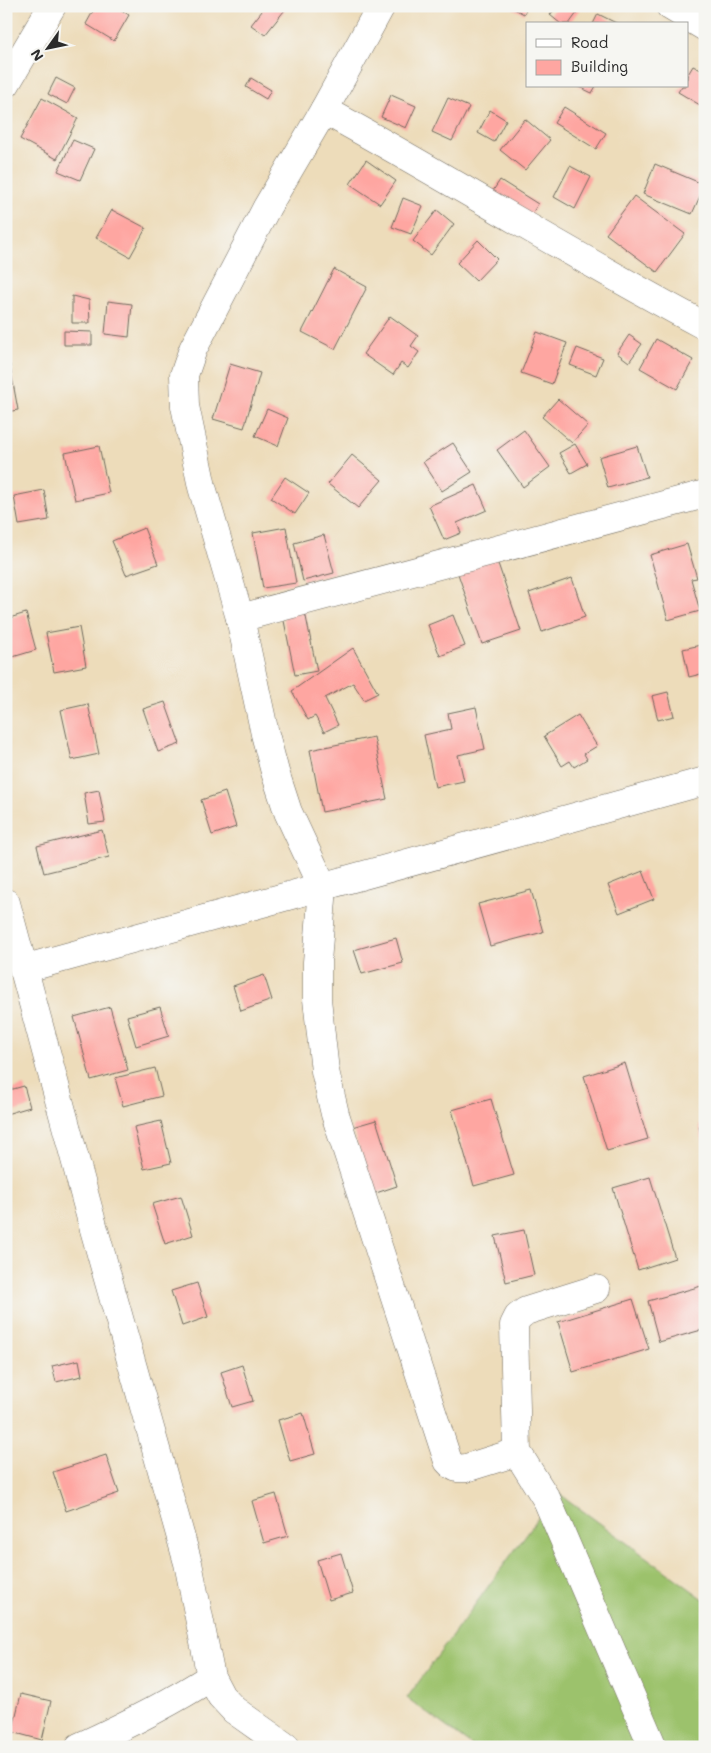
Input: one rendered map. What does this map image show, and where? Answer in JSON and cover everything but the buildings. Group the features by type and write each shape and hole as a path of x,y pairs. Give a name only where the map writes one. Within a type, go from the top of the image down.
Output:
{"street":[{"path":"6,84 52,6"},
{"path":"381,6 324,110 267,207 193,349 184,375 185,406 202,487 240,618 275,772 288,812 323,887 317,962 317,999 320,1037 330,1094 444,1453 453,1467 459,1469 517,1452"},
{"path":"670,6 705,27"},
{"path":"324,110 705,326"},
{"path":"240,618 705,494"},
{"path":"23,969 705,781"},
{"path":"6,903 10,938 23,969 90,1216 188,1563 211,1677 221,1696 234,1710 286,1747"},
{"path":"596,1289 526,1311 518,1317 514,1325 517,1452 547,1500 653,1747"},
{"path":"79,1747 139,1719 180,1697 211,1677"}],"green space":[{"path":"557,1492 705,1600 705,1747 474,1747 407,1698"}]}
